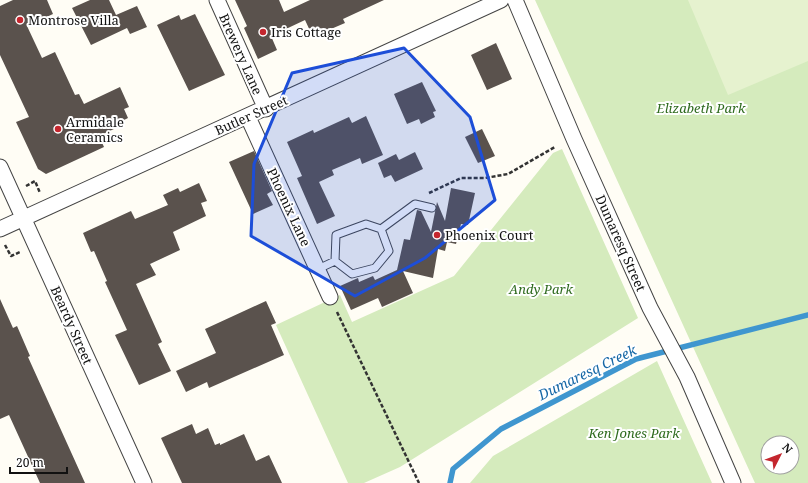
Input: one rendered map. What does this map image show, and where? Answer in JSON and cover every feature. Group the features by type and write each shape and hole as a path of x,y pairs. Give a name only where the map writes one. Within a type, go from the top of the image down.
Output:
{"street":[{"name":"Brewery Lane","path":"217,0 266,109"},
{"name":"Butler Street","path":"2,235 23,218 266,109 502,0"},
{"name":"Dumaresq Street","path":"516,0 571,132 650,308 686,377 733,483"},
{"name":"Phoenix Lane","path":"248,117 330,297"},
{"name":"Beardy Street","path":"0,167 144,483"}],"lane":[{"path":"381,229 415,204 432,208"},
{"path":"335,261 336,235 366,224 381,229"},
{"path":"335,261 352,274 375,268 389,251 381,229"},
{"path":"318,269 335,261"}],"path":[{"path":"421,206 423,196 461,178 485,178 508,174 555,147"},
{"path":"26,186 35,181 39,191"},
{"path":"2,235 11,256 20,252"},
{"path":"330,297 419,483"}],"highlighted area":[{"path":"404,48 470,117 495,200 425,258 355,296 251,236 254,164 292,73"}],"green space":[{"name":"Elizabeth Park","path":"535,0 808,0 808,483 755,483"},
{"path":"688,0 808,0 808,61 728,95"},
{"name":"Andy Park","path":"562,149 638,318 400,467 364,483 348,483 276,325 340,295 352,322 454,276 553,153"},
{"name":"Ken Jones Park","path":"657,361 712,483 470,483 493,456"}],"building":[{"path":"13,0 47,0 53,14 27,26 42,58 55,52 75,95 79,94 84,104 120,87 129,107 124,109 128,118 114,125 116,128 99,136 104,147 46,174 38,169 16,122 29,117 0,55 0,6"},
{"path":"90,0 109,0 116,15 137,6 147,27 130,34 127,28 91,45 72,8"},
{"path":"235,0 279,0 284,12 310,0 384,0 343,19 345,23 324,32 323,29 312,35 305,20 271,36 277,50 258,59 244,28 247,26"},
{"path":"195,14 225,75 189,91 157,25 179,15 181,20"},
{"path":"496,43 512,79 487,90 471,55"},
{"path":"422,82 436,111 433,112 435,117 421,124 419,119 407,124 394,94"},
{"path":"366,116 383,155 362,164 360,158 332,170 334,175 319,182 335,216 317,224 297,178 302,176 287,142 313,130 314,133 349,117 352,123"},
{"path":"482,129 495,156 478,163 465,137"},
{"path":"254,151 272,191 267,194 273,205 253,214 229,162"},
{"path":"415,152 423,169 395,182 391,175 384,178 378,163 396,154 399,160"},
{"path":"199,183 207,201 201,203 206,216 173,232 180,250 150,264 156,275 136,284 162,342 158,344 171,371 139,385 115,335 127,330 105,282 107,281 94,251 91,252 83,233 131,211 135,219 168,205 163,195 178,188 180,192"},
{"name":"Phoenix Court","path":"451,188 475,193 468,225 461,224 456,244 447,242 445,251 438,249 433,278 403,271 413,293 382,307 378,298 351,310 340,286 358,278 359,282 373,276 375,280 397,270 404,239 410,240 417,210 421,211 431,232 437,202 445,221"},
{"path":"0,299 13,328 17,326 30,356 28,357 85,483 40,483 9,415 0,419"},
{"path":"266,301 276,323 271,325 284,355 209,388 207,382 186,392 176,371 216,353 205,329"},
{"path":"192,424 196,434 208,428 215,445 220,443 220,445 244,434 256,461 269,455 282,483 182,483 161,438"}],"waterway":[{"name":"Dumaresq Creek","path":"450,483 453,469 501,429 636,359 808,315"}],"place":[{"name":"Montrose Villa","path":"20,20"},
{"name":"Iris Cottage","path":"263,32"},
{"name":"Armidale Ceramics","path":"58,129"},
{"name":"Phoenix Court","path":"437,235"}]}
